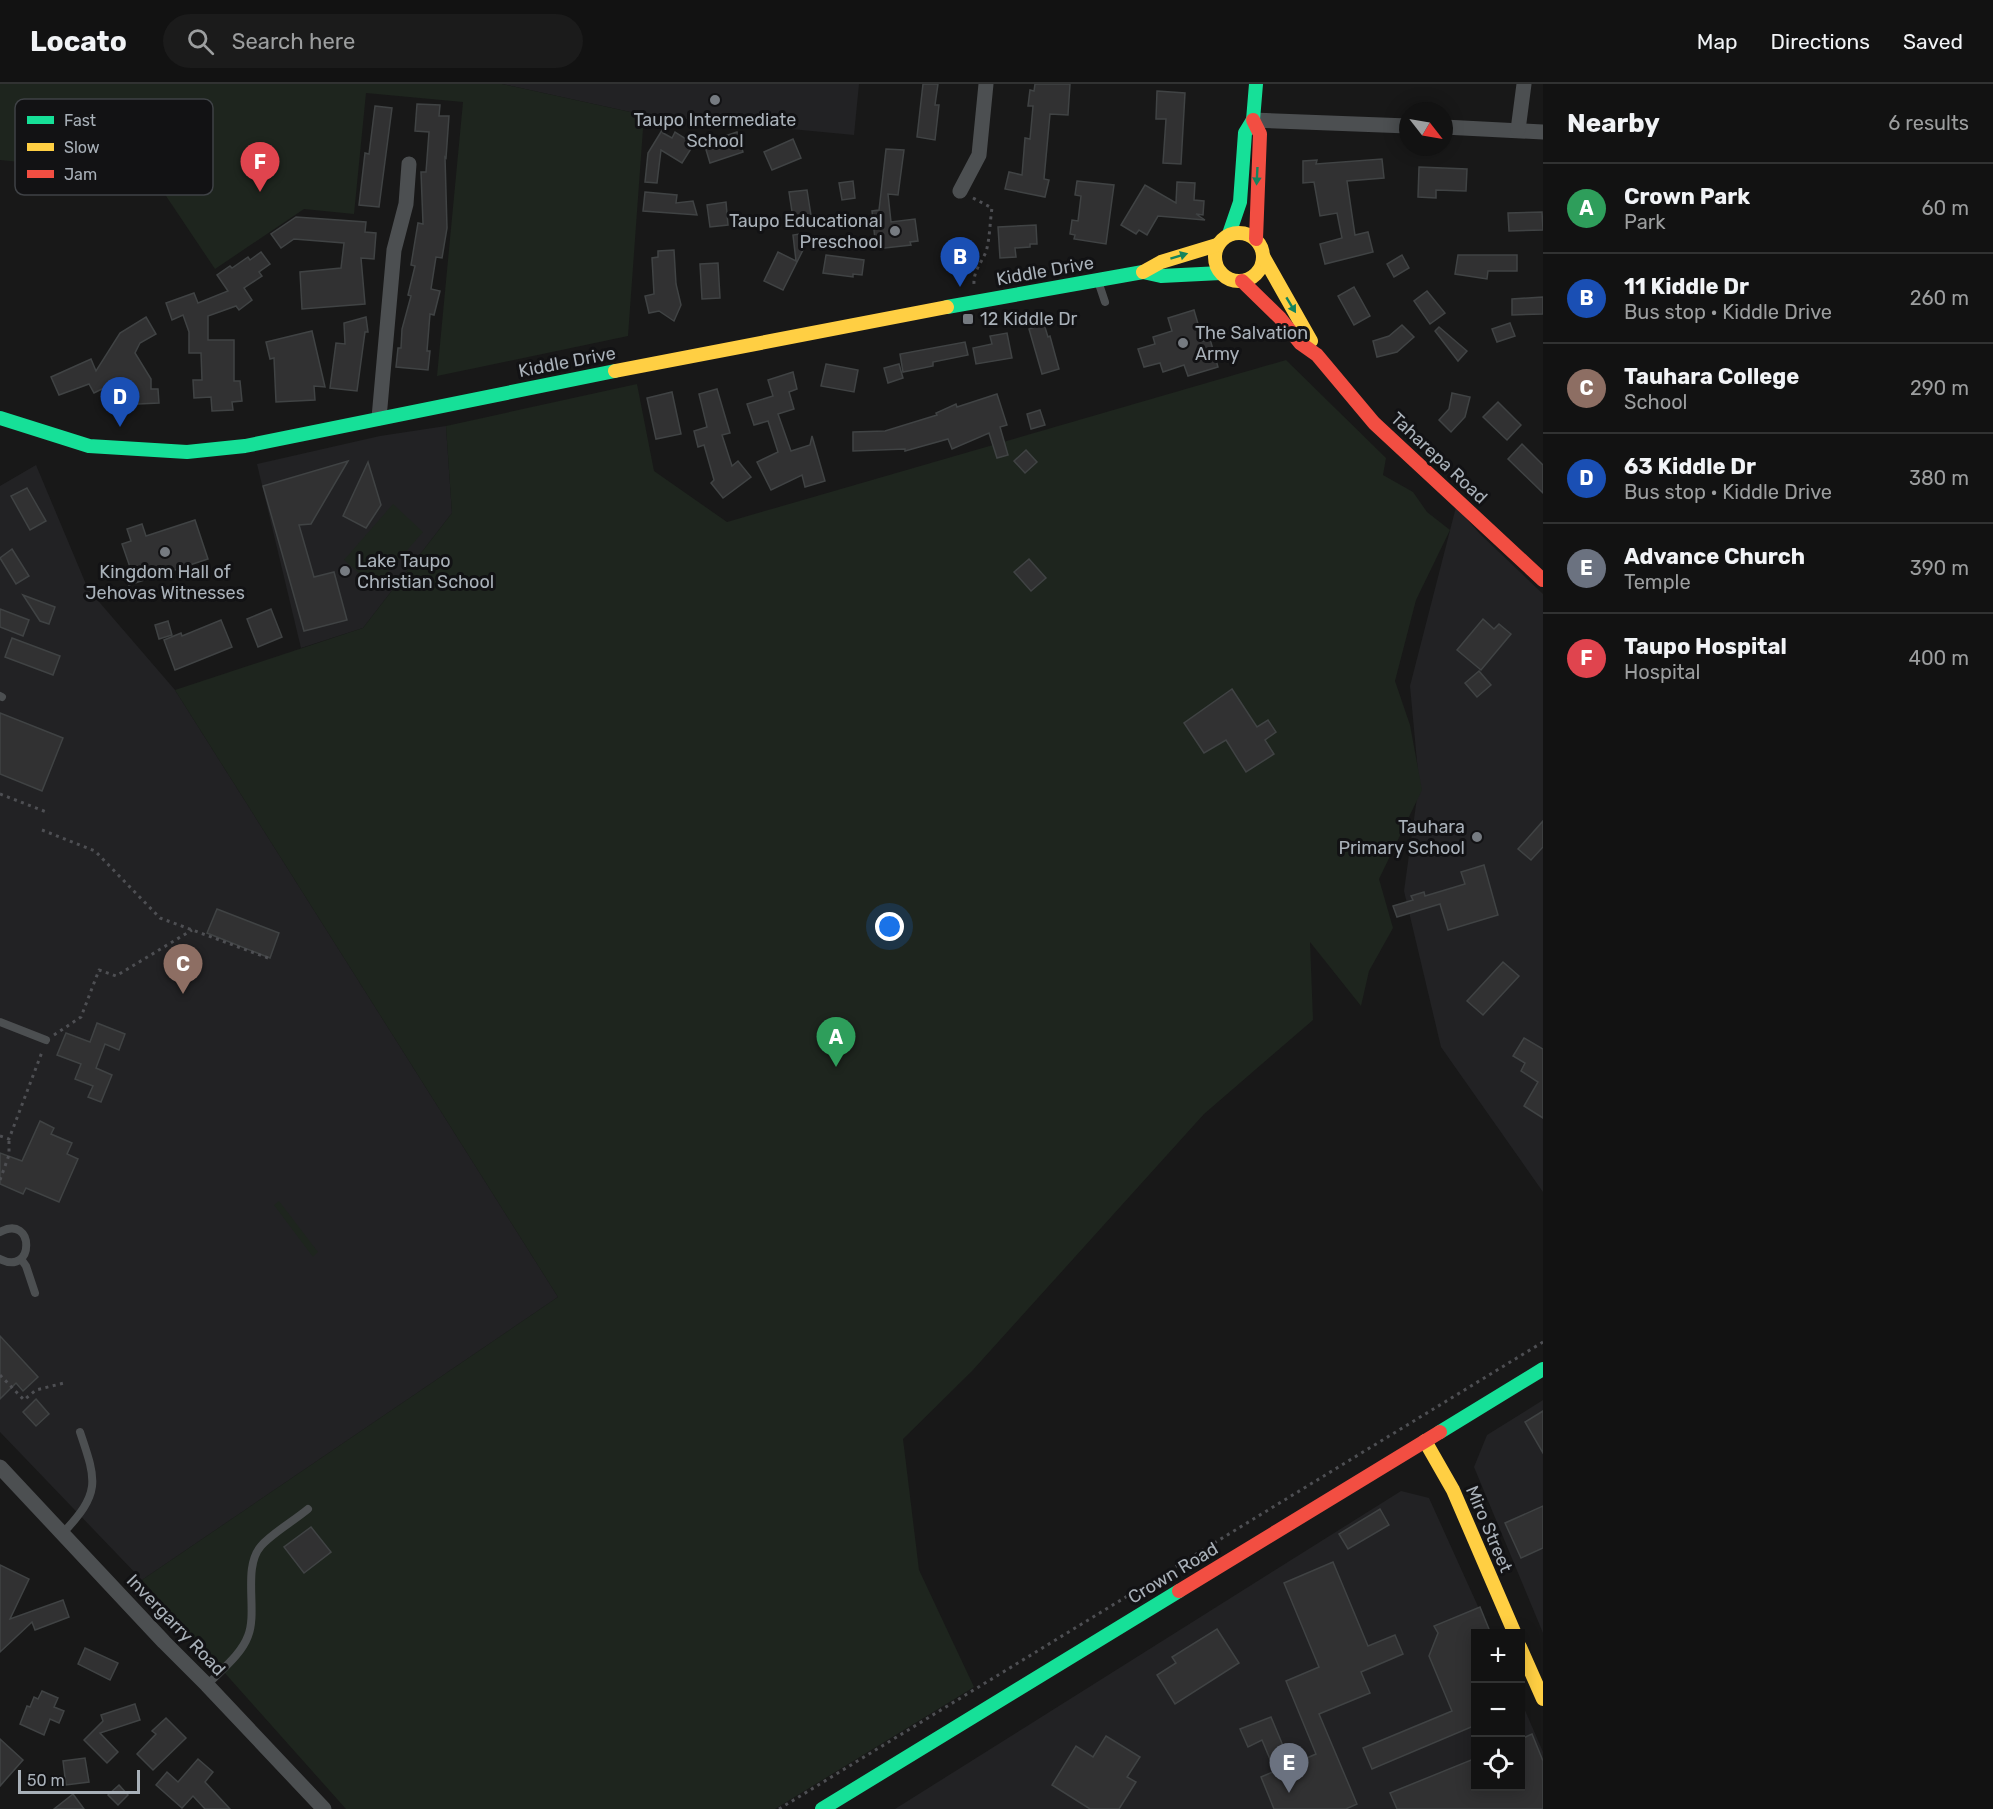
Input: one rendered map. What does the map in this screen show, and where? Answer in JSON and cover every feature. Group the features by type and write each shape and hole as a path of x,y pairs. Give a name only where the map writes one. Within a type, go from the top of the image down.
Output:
{"street":[{"path":"960,191 979,155 986,84"},
{"name":"Taharepa Road","path":"1217,245 1229,234 1240,202 1245,133 1253,120 1256,84"},
{"path":"1518,130 1524,84"},
{"path":"1253,120 1399,126"},
{"name":"Taharepa Road","path":"1253,120 1260,134 1256,239 1263,256 1308,333 1317,355"},
{"path":"1453,127 1543,132"},
{"path":"379,418 394,250 406,204 409,164"},
{"path":"1229,234 1244,232 1256,239"},
{"path":"1217,245 1215,260 1221,273"},
{"name":"Kiddle Drive","path":"0,418 89,446 187,452 245,446 976,301 1143,272 1161,262 1217,245"},
{"path":"1242,281 1260,270 1263,256"},
{"name":"Kiddle Drive","path":"1143,272 1161,276 1221,273"},
{"name":"Taharepa Road","path":"1221,273 1234,281 1242,281 1281,318 1300,343 1317,355 1374,423 1543,580"},
{"name":"Crown Road","path":"822,1809 1543,1369"},
{"name":"Miro Street","path":"1425,1441 1453,1490 1513,1629"},
{"name":"Invergarry Road","path":"0,1467 324,1809"},
{"path":"1525,1656 1543,1699"}],"lane":[{"path":"1098,280 1105,302"},
{"path":"0,1022 46,1040"},
{"path":"0,1232 13,1228 23,1233 27,1244 25,1254 21,1259 10,1262 0,1259"},
{"path":"21,1259 26,1266 35,1293"},
{"path":"62,1534 84,1510 94,1483 93,1471 80,1432"},
{"path":"207,1685 238,1652 249,1636 253,1615 250,1584 260,1547 308,1509"}],"path":[{"path":"960,191 992,208 987,250 979,262 973,280 976,301"},
{"path":"0,794 49,813"},
{"path":"42,830 95,851 160,918 268,958"},
{"path":"0,1180 9,1155 9,1139 46,1040 81,1017 99,970 116,976 192,930"},
{"path":"0,1136 9,1139"},
{"path":"779,1809 1543,1342"},
{"path":"0,1375 24,1400 36,1390 64,1383"}],"shaded area":[{"path":"0,84 502,84 644,115 628,336 437,376 463,102 366,93 354,214 304,209 215,269 165,195 213,195 213,99 15,99 15,161 0,160"},
{"name":"Taupo Intermediate School","path":"502,84 859,84 854,135 644,115"},
{"path":"1286,360 1386,458 1383,475 1413,492 1427,512 1450,530 1416,600 1395,681 1410,725 1422,790 1379,879 1393,928 1369,971 1361,1006 1310,942 1313,1020 1204,1114 972,1371 903,1439 919,1570 974,1687 775,1809 346,1809 142,1580 558,1297 175,690 363,628 452,513 446,426 637,384 654,471 727,522"},
{"name":"Lake Taupo Christian School","path":"446,426 452,513 363,628 301,648 257,464 380,436"},
{"path":"36,465 88,589 175,690 558,1297 142,1580 0,1432 0,486"},
{"path":"393,504 423,532 375,587 344,560"},
{"name":"Tauhara Primary School","path":"1456,507 1480,534 1543,594 1543,1192 1441,1047 1404,891 1419,783 1410,686"},
{"path":"279,1201 318,1252 313,1257 274,1205"},
{"path":"1543,1400 1543,1633 1474,1467 1487,1435"},
{"path":"1401,1491 1429,1498 1488,1629 1471,1629 1471,1791 1525,1791 1525,1710 1543,1752 1543,1809 895,1809"}],"building":[{"path":"923,84 938,84 935,105 939,105 935,140 917,137"},
{"path":"1035,84 1070,84 1068,115 1050,114 1044,179 1049,180 1045,197 1005,189 1009,172 1022,175 1025,138 1030,139 1033,106 1028,106 1030,90 1034,91"},
{"path":"1157,91 1185,93 1181,164 1163,163 1166,119 1156,119"},
{"path":"417,104 440,105 439,116 449,116 445,157 447,228 442,258 436,257 431,289 440,291 434,315 430,314 428,370 396,367 398,348 401,348 402,329 411,296 408,295 415,266 411,265 418,223 423,224 421,172 426,172 429,132 415,131"},
{"path":"375,106 392,108 379,207 359,205 365,153 369,154"},
{"path":"664,127 663,133 672,138 675,132 694,144 682,163 661,150 657,183 645,182 648,153"},
{"path":"737,132 743,152 710,163 704,143"},
{"path":"793,139 801,158 772,170 764,152"},
{"path":"886,149 904,150 898,195 888,194 891,222 915,219 918,241 910,242 911,245 876,249 872,211 879,210"},
{"path":"1382,159 1384,178 1347,181 1355,235 1368,232 1373,252 1325,264 1320,244 1342,238 1337,213 1320,216 1314,182 1303,183 1303,161 1317,160 1316,164"},
{"path":"1419,167 1467,169 1466,191 1436,190 1436,198 1418,197"},
{"path":"853,181 855,198 842,200 839,183"},
{"path":"1077,181 1114,185 1106,244 1074,239 1075,235 1070,234 1072,220 1078,221 1081,196 1075,195"},
{"path":"1177,182 1195,183 1194,200 1204,201 1203,215 1196,214 1205,220 1158,216 1147,235 1139,230 1136,234 1121,225 1145,185 1176,203"},
{"path":"807,190 812,222 794,225 789,192"},
{"path":"645,192 677,195 676,203 693,201 697,215 643,211"},
{"path":"726,202 728,225 710,227 707,205"},
{"path":"1542,212 1543,230 1509,231 1508,213"},
{"path":"296,217 366,222 365,232 376,233 374,259 361,258 365,304 302,309 300,272 341,268 344,243 294,239 281,248 271,234"},
{"path":"1036,225 1037,244 1015,248 1016,257 1000,258 998,227"},
{"path":"805,233 806,244 783,290 764,281 778,252 796,261 793,235"},
{"path":"674,250 676,284 681,305 674,321 659,311 649,313 645,296 654,294 652,258 658,257 658,251"},
{"path":"261,252 270,264 259,272 262,276 244,288 252,300 239,310 236,306 208,316 208,340 234,340 234,381 240,381 242,401 232,402 233,410 212,411 211,397 194,398 193,380 202,380 201,353 189,353 189,332 183,315 172,320 166,303 194,293 198,303 228,291 217,275 248,257 250,260"},
{"path":"826,255 864,260 862,275 853,274 853,277 823,273"},
{"path":"1402,255 1409,268 1394,277 1387,264"},
{"path":"1458,255 1517,255 1517,271 1488,271 1487,279 1455,274"},
{"path":"718,263 720,298 702,299 700,264"},
{"path":"1354,287 1370,316 1354,325 1338,296"},
{"path":"1427,291 1445,313 1430,324 1414,301"},
{"path":"1543,297 1543,314 1512,315 1512,299"},
{"name":"The Salvation Army","path":"1194,310 1203,341 1210,339 1218,367 1188,376 1184,365 1163,372 1160,363 1144,367 1138,349 1155,344 1153,337 1172,331 1168,318"},
{"path":"146,317 156,334 140,343 135,353 151,379 151,389 158,389 159,403 116,405 116,382 94,393 89,384 59,395 51,377 91,359 96,371 120,333"},
{"path":"366,317 368,332 365,332 357,391 330,388 336,343 345,344 344,323"},
{"path":"1510,323 1515,336 1497,342 1492,329"},
{"path":"1044,324 1048,337 1050,336 1059,369 1042,374 1029,329"},
{"path":"1402,325 1414,337 1397,352 1377,357 1373,341 1389,336"},
{"path":"1439,327 1467,351 1458,361 1435,331"},
{"path":"312,331 325,387 314,386 315,400 276,402 274,358 270,359 266,342"},
{"path":"1007,333 1012,358 976,364 973,348 992,344 990,336"},
{"path":"965,342 968,355 933,362 933,366 903,372 900,354"},
{"path":"826,364 858,370 854,392 821,386"},
{"path":"899,364 903,378 888,383 884,368"},
{"path":"793,372 797,389 789,392 794,409 778,414 791,451 810,445 812,436 825,481 805,487 802,475 771,490 757,462 778,452 768,421 754,425 747,404 773,396 768,380"},
{"path":"717,389 730,433 722,435 732,466 738,461 751,477 723,498 711,483 714,480 704,445 698,447 694,431 707,427 699,394"},
{"path":"672,392 681,434 656,439 647,398"},
{"path":"1452,393 1470,397 1465,417 1451,432 1439,420 1449,409"},
{"path":"997,394 1007,425 1000,427 1008,455 997,458 989,433 952,449 948,439 905,451 905,449 853,451 853,432 885,431 937,415 936,413 956,404 957,407"},
{"path":"1498,402 1521,425 1507,440 1483,417"},
{"path":"1040,410 1045,425 1031,429 1027,414"},
{"path":"1522,444 1543,465 1543,493 1508,459"},
{"path":"1026,450 1037,462 1025,473 1014,461"},
{"path":"348,461 311,524 299,525 314,577 334,572 347,620 304,631 263,486"},
{"path":"368,462 381,505 366,528 343,516"},
{"path":"27,488 46,521 30,530 11,496"},
{"name":"Kingdom Hall of Jehovas Witnesses","path":"195,520 208,559 129,585 125,572 131,570 122,544 131,541 127,529 142,524 146,536"},
{"path":"12,549 29,576 16,584 0,558"},
{"path":"1029,559 1046,578 1031,591 1014,572"},
{"path":"23,595 55,607 49,624 40,621"},
{"path":"0,609 29,620 23,636 0,627"},
{"path":"271,609 282,637 258,647 247,619"},
{"path":"1483,619 1494,629 1499,624 1511,634 1481,670 1457,650"},
{"path":"221,620 232,647 175,670 164,640 181,633 182,636"},
{"path":"168,621 172,635 159,639 155,625"},
{"path":"12,638 60,656 53,675 5,657"},
{"path":"1479,671 1491,685 1477,697 1465,683"},
{"path":"1232,689 1257,727 1268,720 1276,732 1265,740 1274,754 1246,772 1226,740 1204,753 1184,723"},
{"path":"0,713 63,738 42,791 0,774"},
{"path":"1543,821 1543,847 1531,860 1518,849"},
{"path":"1484,865 1498,915 1448,930 1440,904 1397,917 1393,906 1413,900 1411,896 1424,892 1425,896 1465,884 1461,872"},
{"path":"217,909 279,933 270,958 207,933"},
{"path":"1503,962 1519,976 1483,1015 1467,1001"},
{"path":"97,1023 125,1034 119,1050 105,1044 96,1068 112,1075 101,1102 88,1097 93,1086 75,1079 81,1064 57,1055 66,1033 90,1042"},
{"path":"1524,1038 1543,1049 1543,1118 1524,1106 1538,1082 1521,1071 1525,1063 1513,1056"},
{"path":"40,1121 54,1128 51,1134 72,1143 67,1154 78,1159 59,1202 26,1188 23,1194 0,1184 0,1153 22,1161"},
{"path":"0,1336 38,1377 23,1391 16,1383 0,1399"},
{"path":"36,1399 49,1414 36,1426 23,1412"},
{"path":"1543,1411 1543,1453 1525,1422"},
{"path":"1543,1506 1543,1548 1521,1558 1505,1523"},
{"path":"1380,1509 1389,1525 1348,1549 1339,1534"},
{"path":"311,1527 331,1552 304,1573 284,1547"},
{"path":"1333,1562 1368,1646 1395,1635 1403,1654 1361,1672 1370,1693 1319,1714 1357,1804 1346,1809 1274,1809 1261,1777 1275,1771 1262,1740 1248,1747 1240,1729 1271,1717 1291,1765 1316,1754 1286,1681 1319,1667 1284,1583"},
{"path":"0,1565 29,1579 10,1619 63,1600 69,1617 35,1630 32,1622 0,1652"},
{"path":"1480,1607 1489,1629 1471,1629 1471,1727 1372,1769 1363,1748 1452,1711 1429,1656 1438,1633 1434,1626"},
{"path":"1217,1629 1239,1663 1175,1704 1157,1675 1176,1663 1172,1657"},
{"path":"85,1648 118,1663 110,1680 78,1664"},
{"path":"42,1691 58,1698 54,1707 64,1711 59,1723 50,1719 44,1735 20,1724 27,1706 30,1707 34,1697 38,1699"},
{"path":"135,1704 140,1720 100,1733 118,1752 107,1763 84,1740 103,1721 101,1715"},
{"path":"166,1718 186,1738 153,1770 137,1754 156,1734 152,1731"},
{"path":"1532,1734 1543,1761 1543,1809 1397,1809 1390,1793 1471,1760 1471,1791 1525,1791 1525,1737"},
{"path":"1106,1736 1140,1757 1127,1777 1136,1782 1119,1809 1090,1809 1052,1785 1076,1746 1093,1757"},
{"path":"0,1739 23,1760 0,1786"},
{"path":"85,1758 89,1782 66,1785 63,1761"},
{"path":"198,1759 213,1772 205,1782 230,1809 205,1809 193,1796 182,1808 156,1785 167,1772 178,1782"},
{"path":"119,1785 128,1795 118,1805 108,1795"},
{"path":"73,1794 84,1809 54,1809"}],"traffic: fast":[{"path":"1229,234 1240,202 1245,133 1253,120 1256,84"},
{"path":"947,307 1143,272 1161,276 1221,273"},
{"path":"0,418 89,446 187,452 245,446 615,371"},
{"path":"1440,1432 1543,1369"},
{"path":"822,1809 1179,1591"}],"traffic: slow":[{"path":"1234,233 1244,233 1259,243 1263,257 1262,266 1253,277 1244,281 1234,281 1219,271 1215,262 1215,252 1225,237 1234,233"},
{"path":"1143,272 1161,262 1217,245"},
{"path":"1263,256 1311,341"},
{"path":"615,371 947,307"},
{"path":"1425,1441 1453,1490 1513,1629"},
{"path":"1525,1658 1543,1699"}],"traffic: jam":[{"path":"1253,120 1260,134 1256,239"},
{"path":"1242,281 1280,318 1300,343 1317,355 1374,423 1543,580"},
{"path":"1179,1591 1440,1432"}],"place":[{"name":"Taupo Intermediate School","path":"715,100"},
{"name":"Taupo Hospital","path":"260,192"},
{"name":"Taupo Educational Preschool","path":"895,231"},
{"name":"11 Kiddle Dr","path":"960,287"},
{"name":"12 Kiddle Dr","path":"968,319"},
{"name":"The Salvation Army","path":"1183,343"},
{"name":"63 Kiddle Dr","path":"120,427"},
{"name":"Kingdom Hall of Jehovas Witnesses","path":"165,552"},
{"name":"Lake Taupo Christian School","path":"345,571"},
{"name":"Tauhara Primary School","path":"1477,837"},
{"name":"Tauhara College","path":"183,994"},
{"name":"Crown Park","path":"836,1067"},
{"name":"Advance Church","path":"1289,1793"}]}
